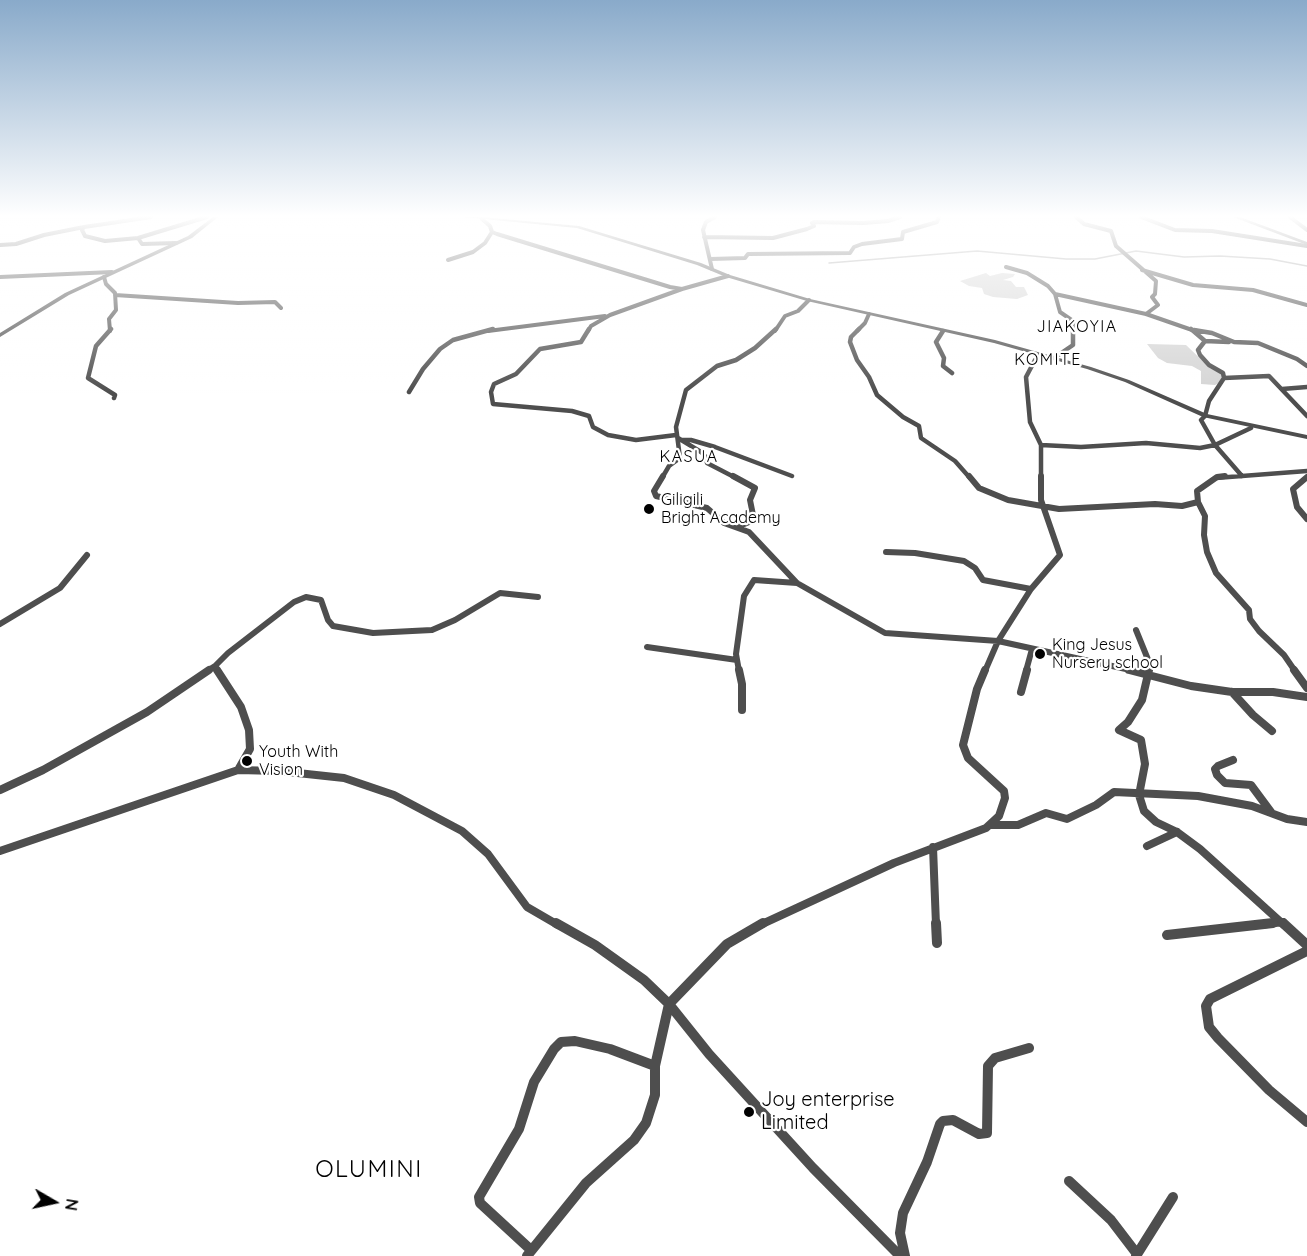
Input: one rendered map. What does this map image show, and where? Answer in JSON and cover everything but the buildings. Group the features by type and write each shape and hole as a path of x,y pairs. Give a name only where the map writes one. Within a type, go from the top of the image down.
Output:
{"street":[{"path":"0,277 31,276"},
{"path":"631,276 682,289"},
{"path":"792,476 691,440 678,438 636,440 604,434 593,427 589,416 579,413 493,404 491,392 494,384 516,374 537,350 581,342 591,326 610,315 682,289 728,276 809,300 1054,358 1127,381 1205,416 1251,428 1307,437"},
{"path":"1032,276 1048,286 1055,294 1060,312 1076,325 1072,332 1073,345 1054,358"},
{"path":"1146,314 1158,305 1152,297 1155,294 1156,281 1149,276"},
{"path":"1164,276 1193,285 1253,291 1307,304"},
{"path":"0,335 49,303 104,277 106,284 112,288 115,295 116,310 109,319 111,329 96,346 88,378 115,395 114,398"},
{"path":"1055,294 1146,314 1194,330 1212,333 1234,342"},
{"path":"115,295 158,300 275,302 281,308"},
{"path":"809,300 798,311 785,316 773,333 755,348 736,360 717,366 686,390 680,410 678,438 680,458 669,466 654,491 656,496 708,508 724,523 753,535 797,583 885,633 998,641 1191,686 1232,692 1273,692 1307,697"},
{"path":"869,314 865,323 851,337 850,342 857,360 882,401 919,426 921,438 955,461 979,488 1008,500 1068,509 1155,504 1182,506 1198,502"},
{"path":"409,393 423,369 440,350 453,340 493,329 610,315"},
{"path":"1194,330 1205,341 1258,343 1297,359 1307,366"},
{"path":"944,331 936,342 944,355 943,366 952,373"},
{"path":"1205,341 1198,351 1209,365 1223,373 1224,378"},
{"path":"992,825 1004,805 1004,792 993,779 968,759 963,745 977,689 998,641 1031,589 1060,555 1040,490 1041,445 1030,422 1026,377 1035,360 1042,355"},
{"path":"1224,378 1267,375 1305,411 1307,416"},
{"path":"1224,378 1209,401 1205,416 1201,420 1215,445 1242,476"},
{"path":"1282,389 1307,387"},
{"path":"1041,445 1081,447 1146,443 1194,448 1215,445 1251,428"},
{"path":"678,438 701,452 707,464 755,488 750,500 754,520 736,527"},
{"path":"1307,471 1213,478 1197,491 1198,502 1205,516 1204,535 1207,552 1216,573 1249,610 1250,619 1259,632 1284,655 1307,688"},
{"path":"1307,477 1293,489 1296,504 1307,519"},
{"path":"886,552 915,553 964,561 975,568 988,582 1031,589"},
{"path":"0,624 56,592 87,555"},
{"path":"742,710 742,691 737,660 742,604 752,582 757,579 797,583"},
{"path":"0,790 43,770 147,712 215,666 228,652 272,617 306,597 321,600 328,620 333,626 373,633 390,633 439,627 500,593 538,597"},
{"path":"1136,630 1149,662 1149,676 1142,700 1128,722 1119,730 1141,740 1145,764 1139,795 1144,811 1156,822 1177,832 1307,945"},
{"path":"647,647 737,660"},
{"path":"1021,692 1032,649"},
{"path":"215,666 241,707 249,730 250,749 238,770"},
{"path":"1232,692 1253,715 1272,731"},
{"path":"1233,760 1218,766 1215,769 1217,775 1225,783 1251,785 1271,812"},
{"path":"0,852 186,786 238,770 292,772 358,781 409,802 448,822 477,843 488,854 526,907 612,956 644,980 669,1004 709,1054 813,1168 900,1256"},
{"path":"655,1066 610,1049 575,1041 561,1042 554,1050 534,1082 519,1129 478,1197 480,1203 529,1253 586,1183 634,1140 646,1123 656,1087 655,1066 669,1004 737,936 933,847 992,825 1018,825 1047,813 1067,819 1096,805 1114,792 1139,795 1198,796 1307,822"},
{"path":"1147,846 1177,832"},
{"path":"933,847 937,943"},
{"path":"1167,935 1283,922"},
{"path":"1307,951 1210,999 1206,1006 1209,1027 1218,1038 1269,1090 1307,1122"},
{"path":"905,1256 900,1233 903,1213 927,1162 940,1124 943,1120 953,1120 980,1134 987,1133 988,1066 995,1058 1029,1048"},
{"path":"1069,1181 1111,1220 1137,1255 1173,1197"}],"shaded area":[{"path":"978,276 1014,276 1003,280 1011,281 1016,287 1024,287 1028,295 1017,299 993,297 984,294 982,288 969,286 960,281"},
{"path":"1147,344 1186,345 1210,368 1222,374 1221,382 1215,385 1201,384 1201,371 1192,366 1167,363 1158,358"}],"place":[{"name":"Giligili Bright Academy","path":"649,509"},
{"name":"King Jesus Nursery school","path":"1040,654"},
{"name":"Youth With Vision","path":"247,761"},
{"name":"Joy enterprise Limited","path":"749,1112"}],"district":[{"name":"JIAKOYIA","path":"1077,327"},
{"name":"KOMITE","path":"1048,360"},
{"name":"KASUA","path":"689,457"},
{"name":"OLUMINI","path":"369,1170"}]}
